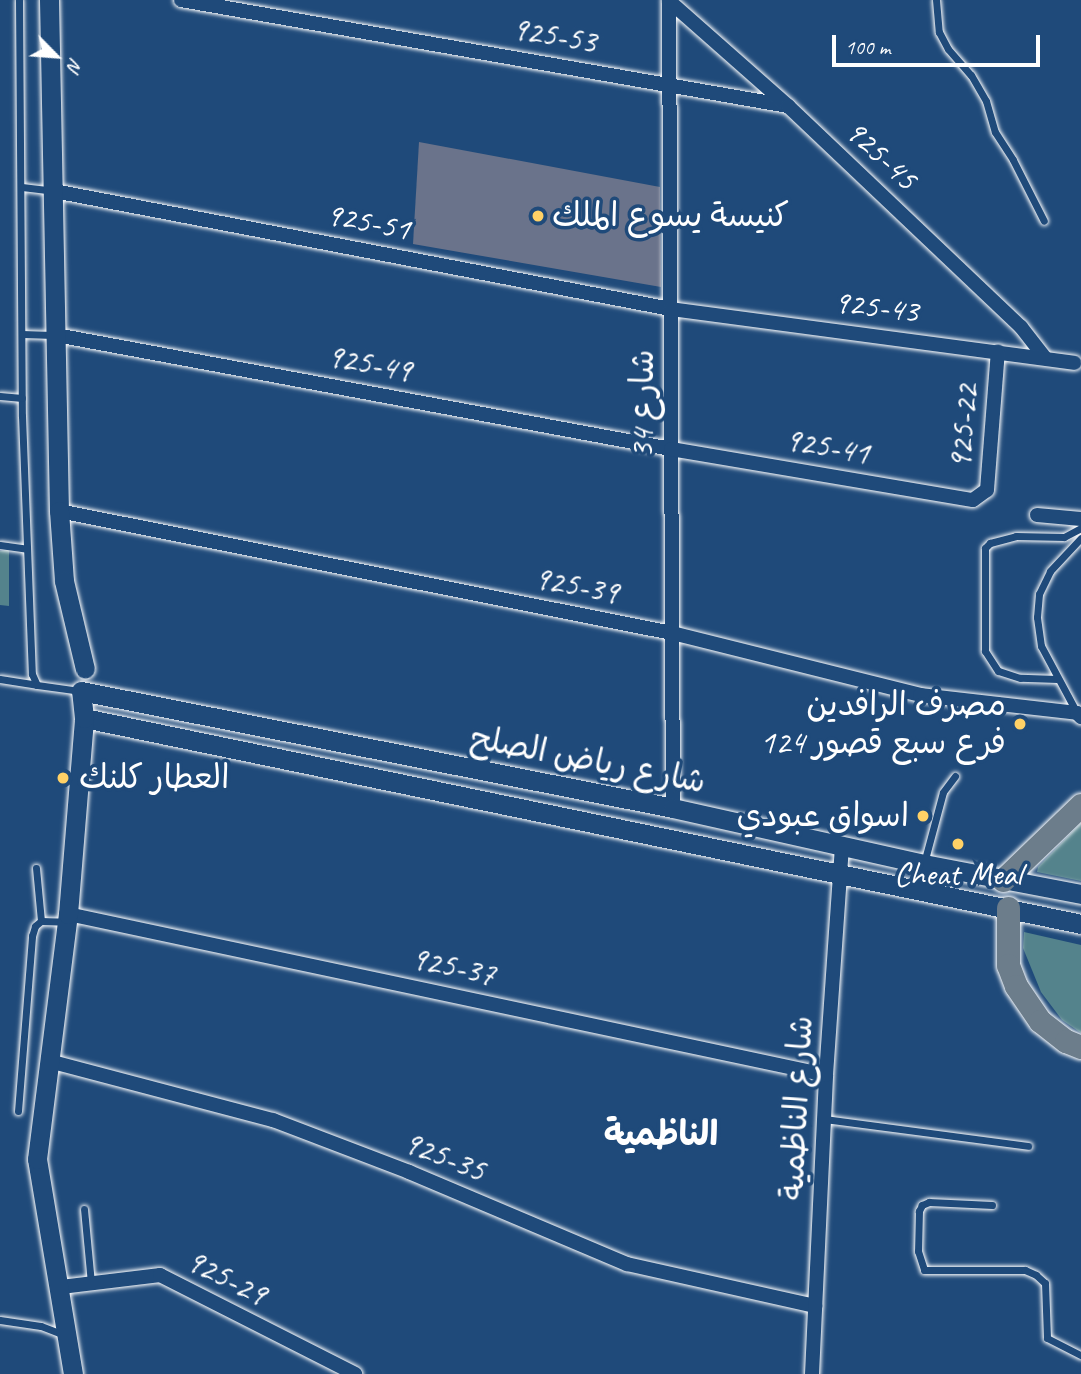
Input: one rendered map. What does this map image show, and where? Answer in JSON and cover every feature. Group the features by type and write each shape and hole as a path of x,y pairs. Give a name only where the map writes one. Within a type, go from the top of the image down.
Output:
{"main road":[{"path":"1003,880 1081,805"},
{"path":"1009,908 1008,965 1016,986 1040,1021 1066,1041 1081,1047"}],"street":[{"path":"49,0 58,510 64,581 85,668"},
{"name":"925-53","path":"181,0 788,106"},
{"name":"شارع 34","path":"669,0 673,808"},
{"name":"925-45","path":"669,0 788,106 1021,327 1045,358"},
{"name":"925-51","path":"54,191 671,309"},
{"name":"925-43","path":"671,309 1074,363"},
{"name":"925-49","path":"56,335 671,449"},
{"name":"925-22","path":"973,500 987,490 998,351"},
{"name":"925-41","path":"671,449 973,500"},
{"name":"925-39","path":"58,510 672,633 920,695 1079,715"},
{"path":"1037,514 1081,519"},
{"path":"73,1374 61,1287 37,1159 68,918 84,718 81,691"},
{"name":"شارع رياض الصلح","path":"81,691 673,808 924,864 1081,894"},
{"name":"شارع رياض الصلح","path":"84,718 1081,924"},
{"path":"293,760 289,747 296,734"},
{"name":"شارع الناظمية","path":"812,1374 824,1119 842,846"},
{"name":"925-37","path":"68,918 827,1075"},
{"name":"925-35","path":"49,1061 273,1120 409,1172 627,1264 816,1306"},
{"name":"925-29","path":"61,1287 160,1275 355,1374"}],"lane":[{"path":"19,0 22,398 32,674 37,685"},
{"path":"936,0 939,32 948,49 971,75 986,101 995,132 1013,160 1044,220"},
{"path":"22,187 54,191"},
{"path":"22,334 56,335"},
{"path":"0,397 22,398"},
{"path":"1057,679 1020,678 998,671 985,651 985,548 990,543 1016,536 1064,537 1081,528"},
{"path":"1079,715 1041,646 1037,617 1040,594 1050,570 1081,538"},
{"path":"0,545 27,549"},
{"path":"0,679 81,691"},
{"path":"924,864 943,792 955,776"},
{"path":"36,868 41,921"},
{"path":"18,1111 32,936 35,926 41,921 68,918"},
{"path":"824,1119 1028,1146"},
{"path":"992,1205 929,1202 922,1205 918,1251 925,1270 1025,1270 1036,1275 1045,1283 1047,1338 1081,1355"},
{"path":"84,1209 91,1283"},
{"path":"0,1320 41,1326 68,1337"}],"green space":[{"path":"9,550 9,606 0,605 0,551"},
{"path":"1081,823 1081,881 1037,872 1038,867"},
{"path":"1024,932 1081,945 1081,1033 1062,1020 1041,992 1023,948"}],"building":[{"name":"كنيسة يسوع الملك","path":"419,142 660,187 661,287 413,244"}],"place":[{"name":"كنيسة يسوع الملك","path":"538,216"},
{"name":"مصرف الرافدين فرع سبع قصور 124","path":"1020,724"},
{"name":"العطار كلنك","path":"63,778"},
{"name":"اسواق عبودي","path":"923,816"},
{"name":"Cheat Meal","path":"958,844"}],"district":[{"name":"الناظمية","path":"661,1134"}]}
